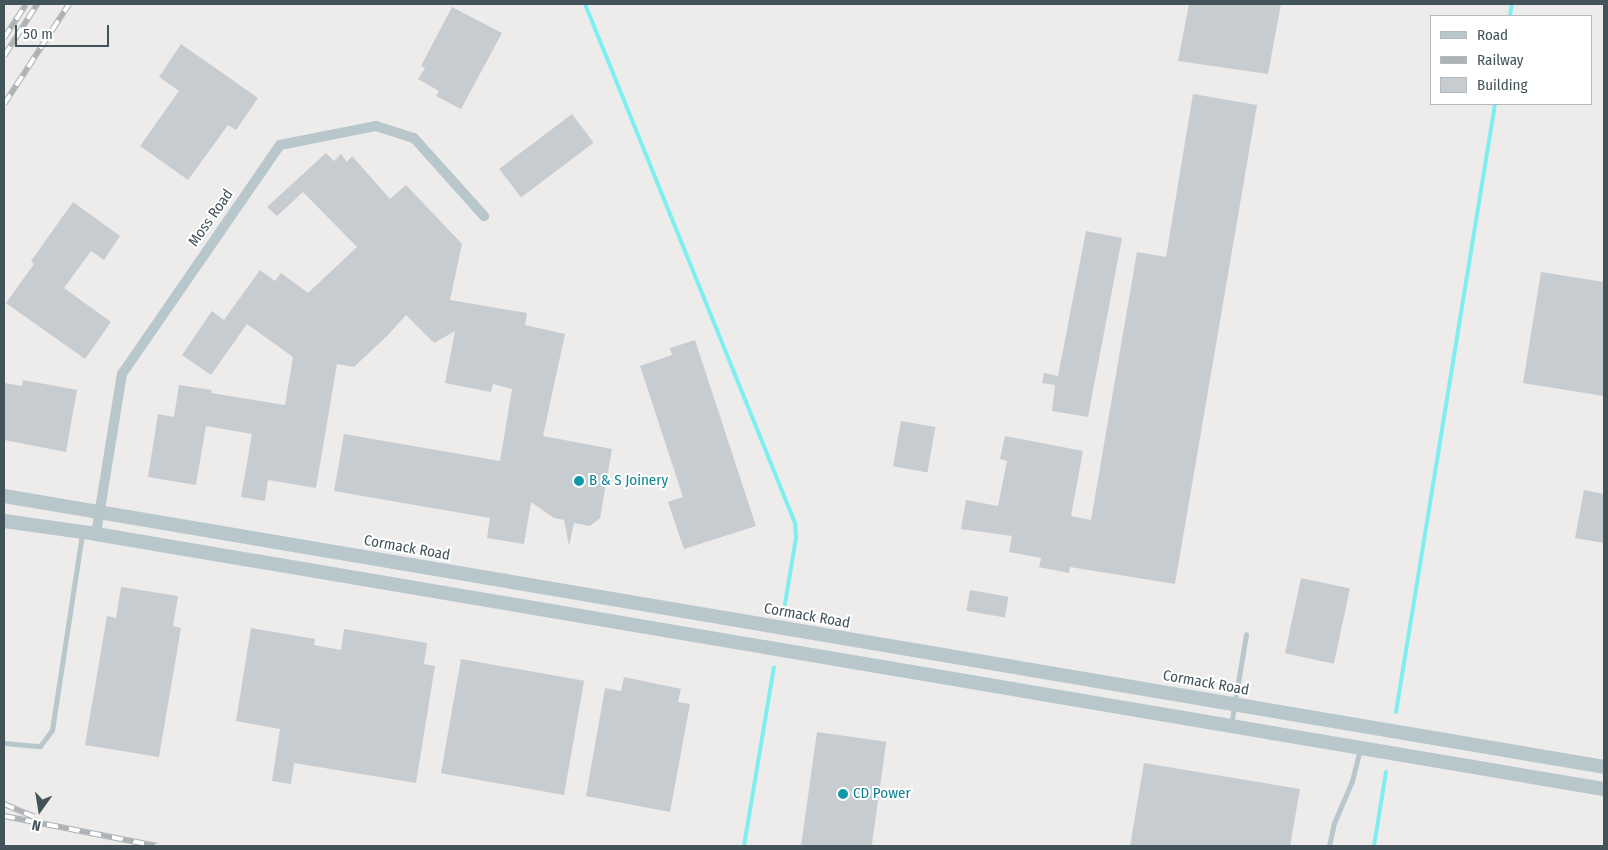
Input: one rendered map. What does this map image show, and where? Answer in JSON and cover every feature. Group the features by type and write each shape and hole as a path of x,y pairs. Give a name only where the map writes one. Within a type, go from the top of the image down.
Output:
{"street":[{"name":"Moss Road","path":"89,533 99,512 122,374 280,145 376,126 414,138 484,216"},
{"name":"Cormack Road","path":"4,496 1604,768"},
{"path":"4,521 89,533 1604,789"}],"lane":[{"path":"4,742 40,746 52,730 89,533"},
{"path":"1231,726 1246,634"},
{"path":"1329,846 1334,823 1352,781 1360,748"}],"building":[{"path":"1189,4 1281,4 1268,74 1178,61"},
{"path":"452,7 502,33 461,109 436,96 439,91 418,79 425,68 421,66"},
{"path":"181,44 258,98 236,130 228,125 188,180 140,146 179,91 159,77"},
{"path":"1193,94 1257,105 1175,584 1070,567 1069,573 1039,567 1041,558 1009,552 1012,536 961,529 966,500 998,506 1007,461 1000,459 1005,436 1083,451 1071,516 1091,520 1137,252 1166,257"},
{"path":"572,114 594,143 521,198 499,169"},
{"path":"326,153 334,161 341,154 347,162 352,156 390,199 406,185 462,244 450,300 527,313 525,325 565,334 543,436 612,449 600,518 590,526 574,523 569,546 564,520 554,518 531,502 524,544 487,538 490,518 334,491 344,434 500,461 512,389 493,384 491,392 445,383 455,331 434,343 406,315 354,367 337,364 316,488 268,480 265,501 241,497 252,434 206,426 196,485 148,477 158,414 174,417 179,385 212,390 211,393 285,405 293,357 247,324 211,375 182,355 212,311 224,320 260,270 275,281 281,273 308,293 357,247 303,192 277,216 267,207"},
{"path":"73,202 120,236 104,260 91,251 64,288 111,322 85,359 6,303 34,264 31,261"},
{"path":"1086,231 1122,238 1088,417 1052,411 1055,385 1042,383 1044,373 1058,376"},
{"path":"1541,272 1604,282 1604,396 1523,383"},
{"path":"695,340 756,526 684,549 668,502 683,497 640,366 672,355 670,348"},
{"path":"23,380 77,390 66,452 4,440 4,383 22,386"},
{"path":"901,421 935,427 927,472 893,466"},
{"path":"1584,490 1604,494 1604,543 1575,538"},
{"path":"1301,578 1350,588 1334,664 1285,653"},
{"path":"121,587 178,596 173,626 181,628 159,757 85,745 107,616 116,618"},
{"path":"970,590 1008,597 1005,617 966,611"},
{"path":"251,628 315,639 314,645 341,650 344,629 427,643 424,664 435,666 416,783 294,763 291,784 272,781 280,729 236,721"},
{"path":"461,659 584,681 564,795 441,773"},
{"path":"624,677 681,689 678,702 690,704 670,812 586,796 605,688 621,691"},
{"name":"CD Power","path":"817,732 886,742 872,846 801,846"},
{"path":"1144,763 1300,789 1290,846 1130,846"}],"waterway":[{"path":"585,4 795,523 796,538 785,604"},
{"path":"1510,15 1512,4"},
{"path":"1396,712 1495,105"},
{"path":"744,846 774,667"},
{"path":"1374,846 1386,772"}],"railway":[{"path":"4,38 26,4"},
{"path":"4,56 37,4"},
{"path":"4,104 69,4"},
{"path":"4,804 34,817"},
{"path":"4,816 157,846"}],"place":[{"name":"B & S Joinery","path":"579,481"},
{"name":"CD Power","path":"843,794"}]}
